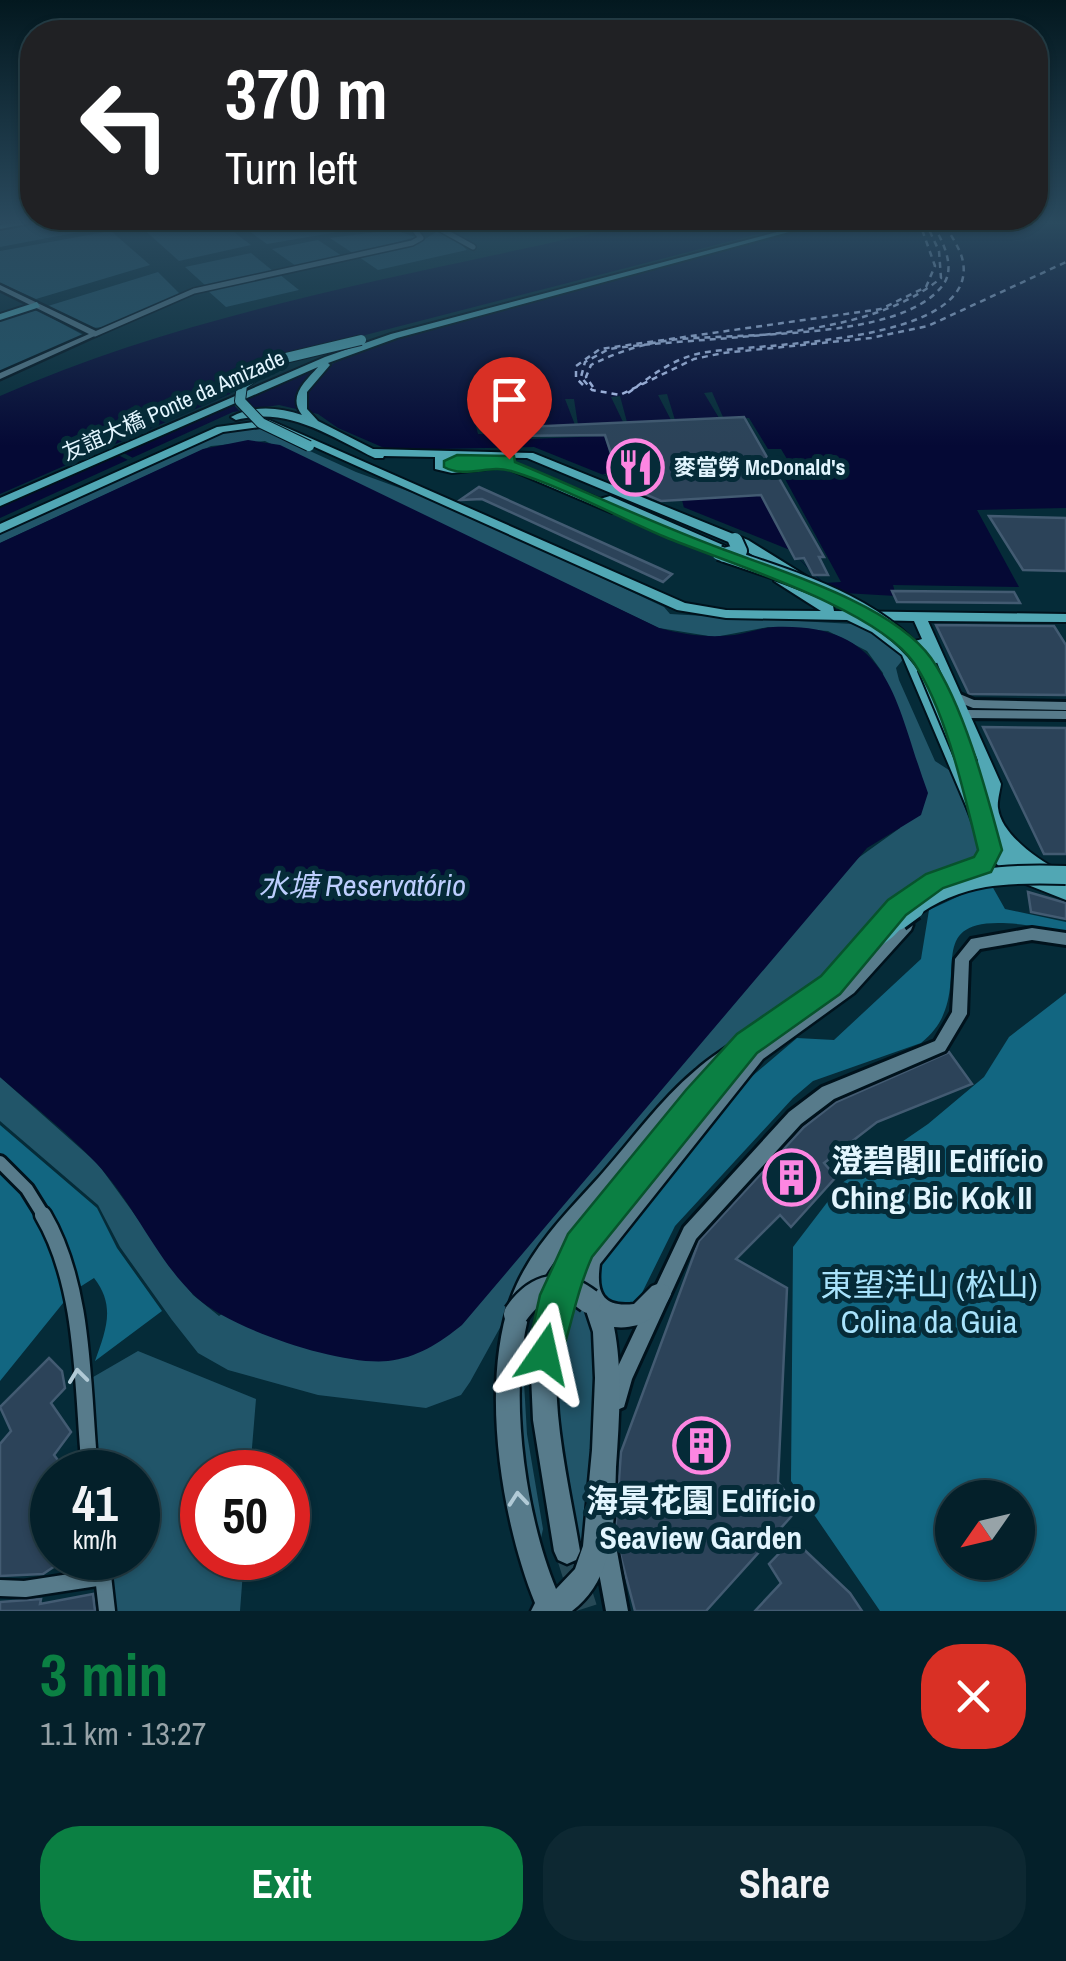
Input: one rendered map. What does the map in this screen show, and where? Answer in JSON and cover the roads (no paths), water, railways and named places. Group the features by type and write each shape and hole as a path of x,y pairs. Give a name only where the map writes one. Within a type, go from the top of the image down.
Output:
{"main road":[{"path":"20,296 95,334"},
{"name":"友誼大橋 Ponte da Amizade","path":"0,500 301,367 390,333 529,296"},
{"name":"友誼大橋 Ponte da Amizade","path":"0,500 361,347 537,296"},
{"path":"0,317 37,305"},
{"path":"390,333 277,360 242,385 240,401 252,417 310,446 445,498"},
{"path":"0,376 95,334"},
{"path":"315,425 301,403 308,380 331,361 361,347"},
{"path":"0,526 213,428 265,409 281,411 370,452 445,498"},
{"path":"213,428 252,420 285,422 671,604 726,614 835,609 1065,618"},
{"path":"0,526 217,430 247,423 287,427 445,498"},
{"path":"370,452 505,463 719,554 793,578 835,609 919,616 1065,618"},
{"path":"399,456 440,458 437,463 442,469 458,460 489,452 533,456 736,540 835,609 899,636 919,654 968,764 991,803"},
{"path":"458,460 515,461 756,563 888,636 912,662"},
{"path":"719,554 740,551 736,540"},
{"path":"919,616 992,784 996,826 1014,853 1063,885"},
{"path":"935,651 924,644 910,645 912,662 984,833 1020,874 1063,885"},
{"path":"871,942 897,907 934,881 982,864 989,854 968,764"},
{"path":"568,1551 543,1397 544,1354 557,1295 590,1232 722,1075 830,985 871,942 937,889 967,876 1063,885"},
{"path":"751,1049 594,1253 586,1275 590,1302 604,1334 602,1514 591,1568 574,1592 548,1606 519,1512 508,1368 516,1314 544,1260 687,1088 848,988 898,931 939,898 981,882 1063,885"},
{"path":"516,1314 530,1295 550,1286 571,1288 612,1316 632,1317 650,1308 660,1294"}],"street":[{"path":"95,334 184,296"},
{"path":"955,696 972,704 1066,706"},
{"path":"962,718 966,714 1066,715"},
{"path":"601,1485 620,1386 690,1233 796,1118 828,1093 930,1053 949,1036 959,1014 960,966 970,948 1016,935 1066,940"},
{"path":"0,1162 36,1196 60,1247 87,1450"},
{"path":"602,1514 617,1611"},
{"path":"0,1588 25,1589 56,1580"},
{"path":"103,1580 107,1611"}],"water":[{"path":"310,296 1066,296 1066,508 977,510 1019,587 893,585 896,596 844,593 824,584 790,550 534,447 389,450 338,428 318,414 279,405 233,412 0,518 0,396 157,338"},
{"name":"水塘 Reservatório","path":"248,440 280,445 659,628 716,636 773,627 813,629 843,638 866,653 883,674 896,699 928,793 921,815 867,848 462,1325 427,1349 388,1361 343,1358 287,1343 212,1309 169,1266 96,1163 0,1077 0,543 203,449"}],"tunnel":[{"path":"567,1551 586,1611"}],"place":[{"name":"麥當勞 McDonald's","path":"635,467"},
{"name":"澄碧閣II Edifício Ching Bic Kok II","path":"792,1178"},
{"name":"海景花園 Edifício Seaview Garden","path":"701,1446"}],"park label":[{"name":"東望洋山 (松山) Colina da Guia","path":"929,1302"}]}
